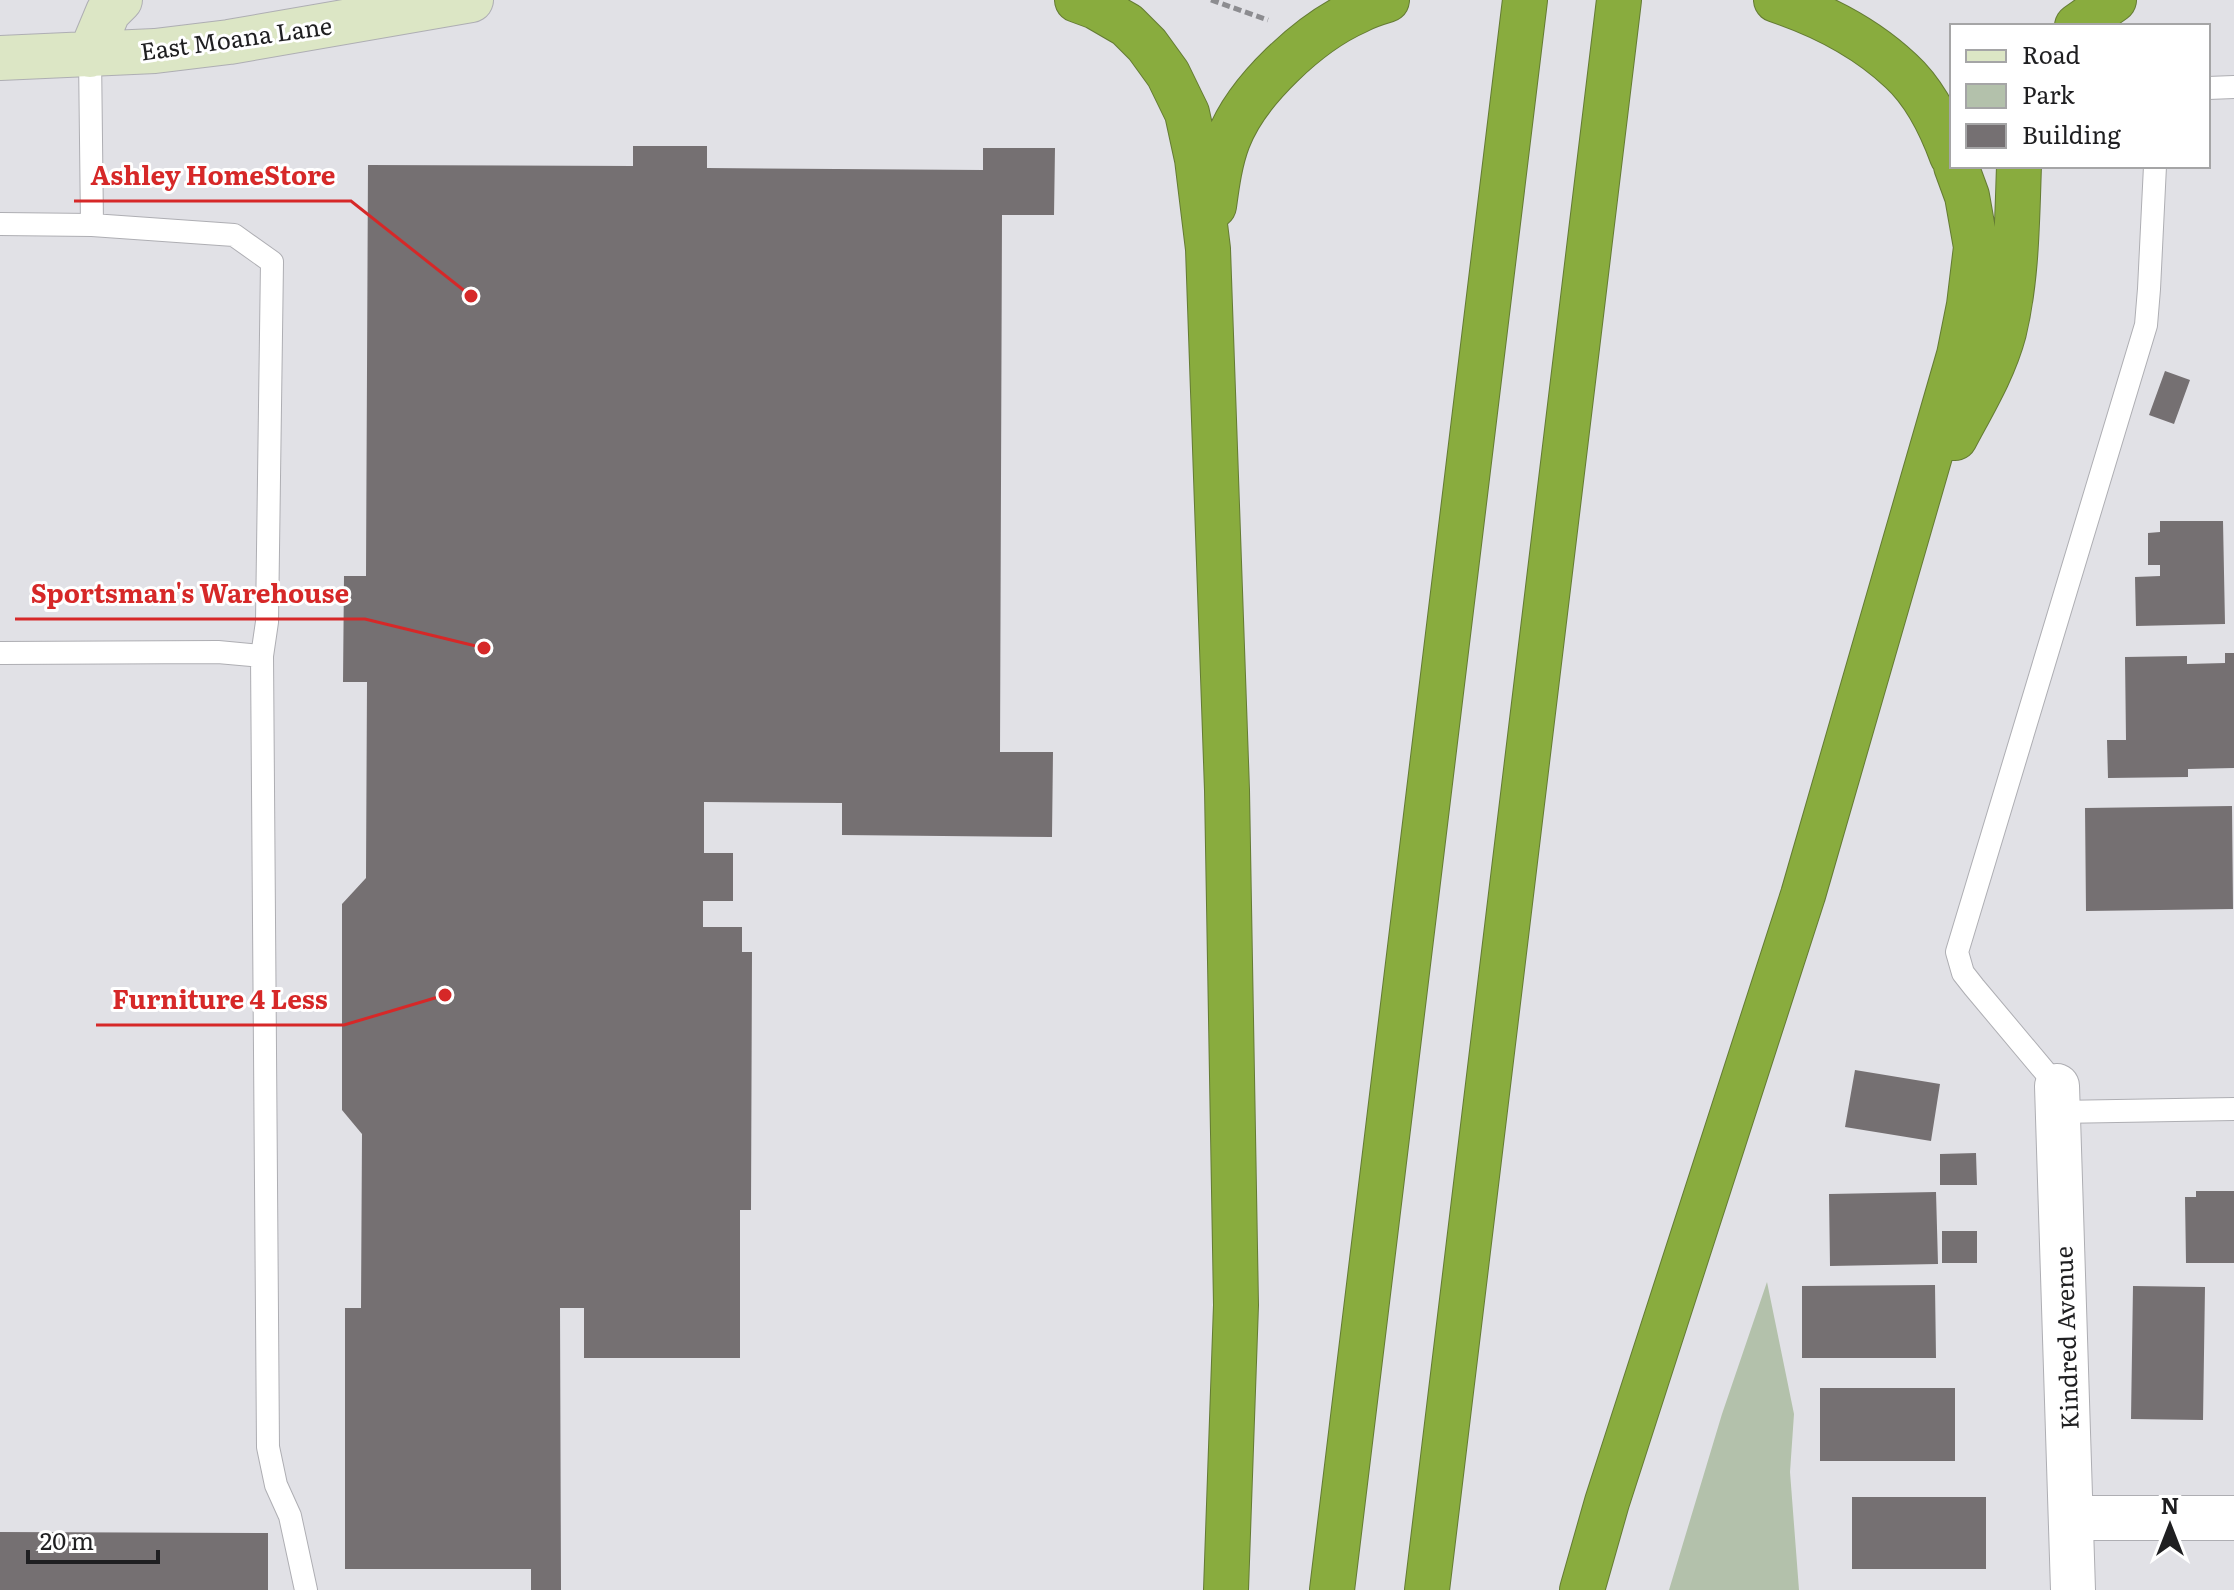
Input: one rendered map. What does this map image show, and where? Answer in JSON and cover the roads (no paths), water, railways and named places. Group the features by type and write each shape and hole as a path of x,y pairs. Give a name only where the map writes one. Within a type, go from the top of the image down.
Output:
{"highway":[{"path":"1077,0 1127,25 1147,45 1168,74 1187,113 1197,159 1208,249 1227,790 1236,1274 1226,1590"},
{"path":"1208,249 1219,170 1229,137 1248,104 1278,67 1315,36 1357,11 1387,0"},
{"path":"1332,1590 1525,0"},
{"path":"1427,1590 1619,0"},
{"path":"1776,0 1806,10 1847,32 1902,72 1923,99 1950,150"},
{"path":"2080,24 2114,0"},
{"path":"1582,1590 1607,1502 1803,895 1959,355 1976,247 1967,196 1957,168"},
{"path":"1913,519 1990,372 2003,333 2013,266 2019,168"}],"main road":[{"path":"90,55 108,12 120,0"},
{"name":"East Moana Lane","path":"0,58 155,51 229,42 471,0"}],"street":[{"name":"Kindred Avenue","path":"2057,1099 2073,1590"},
{"path":"2071,1518 2234,1518"}],"lane":[{"path":"90,55 92,225"},
{"path":"2210,88 2234,87"},
{"path":"2155,168 2146,325 1957,952 1963,973 2057,1099 2234,1109"},
{"path":"0,224 92,225 234,235 272,262 267,622 262,656 268,1447 276,1485 290,1516 306,1590"},
{"path":"0,653 218,652 262,656"}],"place":[{"name":"Ashley HomeStore","path":"471,296"},
{"name":"Sportsman's Warehouse","path":"484,648"},
{"name":"Furniture 4 Less","path":"445,995"}]}
